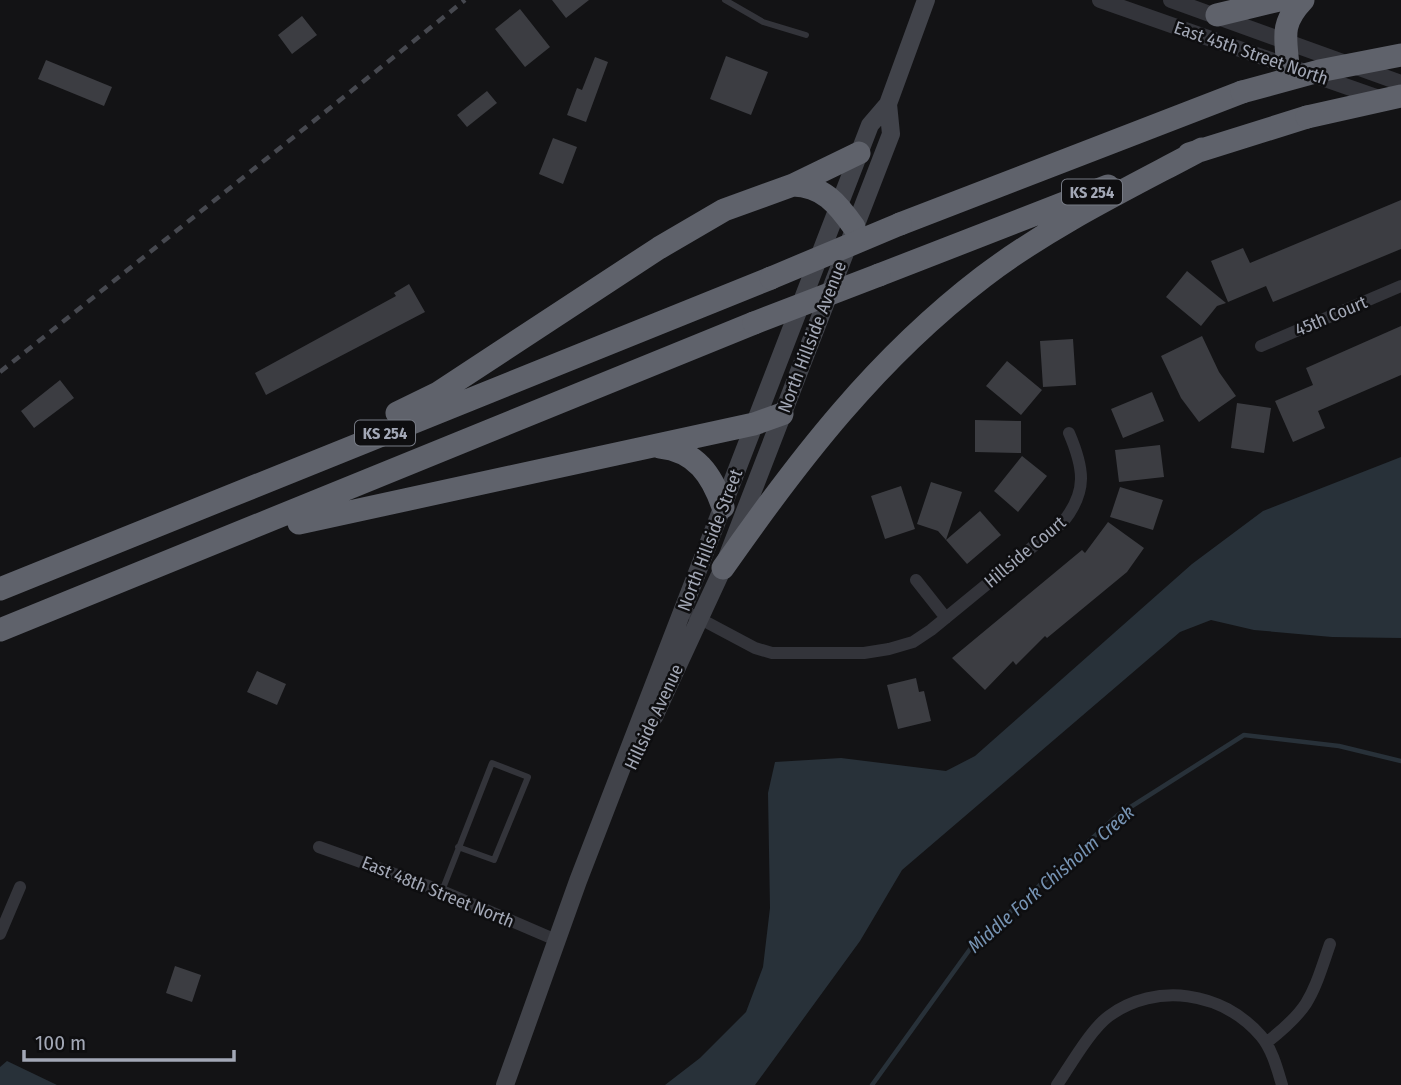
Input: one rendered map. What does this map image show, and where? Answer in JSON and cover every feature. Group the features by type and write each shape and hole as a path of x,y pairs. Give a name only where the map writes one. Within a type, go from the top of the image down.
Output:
{"highway":[{"path":"1217,15 1279,0"},
{"path":"1288,65 1284,31 1293,11 1303,0"},
{"name":"KS 254","path":"0,589 900,224 1242,92 1319,71 1401,55"},
{"name":"KS 254","path":"0,631 754,323 1202,149 1307,117 1401,96"},
{"path":"723,568 781,483 822,432 886,360 932,319 984,276 1049,232 1202,149"},
{"path":"173,517 200,496 379,421 438,393 659,248 724,210 793,185 859,153"},
{"path":"793,185 810,185 839,206 854,227"},
{"path":"178,558 340,513 656,446 754,424 782,414"},
{"path":"656,446 681,452 695,459 715,484 723,507"}],"main road":[{"name":"North Hillside Street","path":"691,615 723,507 754,424 870,125 888,104 926,0"},
{"name":"North Hillside Avenue","path":"723,568 891,134 888,104"},
{"name":"Hillside Avenue","path":"556,940 584,867 691,615 723,568"},
{"path":"505,1085 556,940"}],"street":[{"name":"East 45th Street North","path":"1100,0 1401,106"},
{"name":"East 45th Street North","path":"1171,0 1286,39 1401,83"},
{"name":"45th Court","path":"1261,346 1401,286"},
{"name":"Hillside Court","path":"691,615 755,648 794,654 864,653 913,642 1063,522 1074,509 1080,496 1083,471 1069,433"},
{"path":"916,580 946,618"},
{"name":"East 48th Street North","path":"319,847 442,891 556,940"},
{"path":"0,934 20,887"},
{"path":"1266,1043 1303,1012 1330,944"},
{"path":"1057,1085 1107,1017 1151,996 1175,993 1221,1006 1243,1020 1266,1043 1282,1085"}],"lane":[{"path":"725,0 763,22 806,35"},
{"path":"442,891 458,847 492,763 528,777 494,860 458,847"}],"shaded area":[{"path":"1401,457 1401,638 1332,637 1254,630 1211,620 1180,632 902,870 860,941 755,1085 665,1085 700,1058 746,1012 763,967 770,908 768,793 775,762 841,758 946,771 975,756 1192,564 1263,511"},
{"path":"7,1061 57,1085 0,1085 0,1067"}],"building":[{"path":"552,0 589,0 566,18"},
{"path":"520,9 550,47 525,67 495,29"},
{"path":"302,16 317,35 292,54 278,35"},
{"path":"726,56 768,72 751,115 710,99"},
{"path":"595,57 608,62 586,122 567,115 577,88 582,90"},
{"path":"46,60 112,87 104,106 38,79"},
{"path":"487,91 497,103 467,127 457,115"},
{"path":"553,138 577,147 563,184 539,174"},
{"path":"1401,200 1401,249 1273,302 1266,286 1228,302 1211,261 1243,248 1250,263"},
{"path":"1187,271 1226,303 1217,306 1201,326 1166,297"},
{"path":"409,284 425,312 266,395 255,373 396,296 394,293"},
{"path":"1401,326 1401,375 1318,411 1325,428 1293,442 1275,401 1313,385 1306,368"},
{"path":"1202,336 1219,372 1236,396 1199,422 1181,398 1161,356"},
{"path":"1073,339 1076,385 1043,387 1040,341"},
{"path":"1007,361 1042,390 1021,415 986,386"},
{"path":"60,380 74,398 34,428 21,411"},
{"path":"1152,392 1164,421 1123,438 1111,409"},
{"path":"1237,403 1271,408 1264,453 1231,448"},
{"path":"975,420 1021,421 1021,453 975,452"},
{"path":"1160,445 1164,477 1119,482 1115,450"},
{"path":"1022,456 1047,476 1018,512 994,491"},
{"path":"931,482 962,492 946,540 938,531 917,524"},
{"path":"901,486 915,529 885,539 871,496"},
{"path":"1120,487 1163,500 1153,530 1110,517"},
{"path":"980,511 1001,535 967,564 946,540"},
{"path":"1108,522 1144,548 1127,572 1047,638 1045,636 1016,665 1013,661 985,690 952,658 1082,550 1085,553"},
{"path":"257,671 286,684 277,705 247,692"},
{"path":"916,678 919,692 924,691 931,721 898,729 887,685"},
{"path":"175,966 201,975 192,1002 166,993"}],"waterway":[{"name":"Middle Fork Chisholm Creek","path":"872,1085 973,945 1118,815 1244,735 1339,746 1401,761"}],"railway":[{"path":"0,372 465,0"}]}
